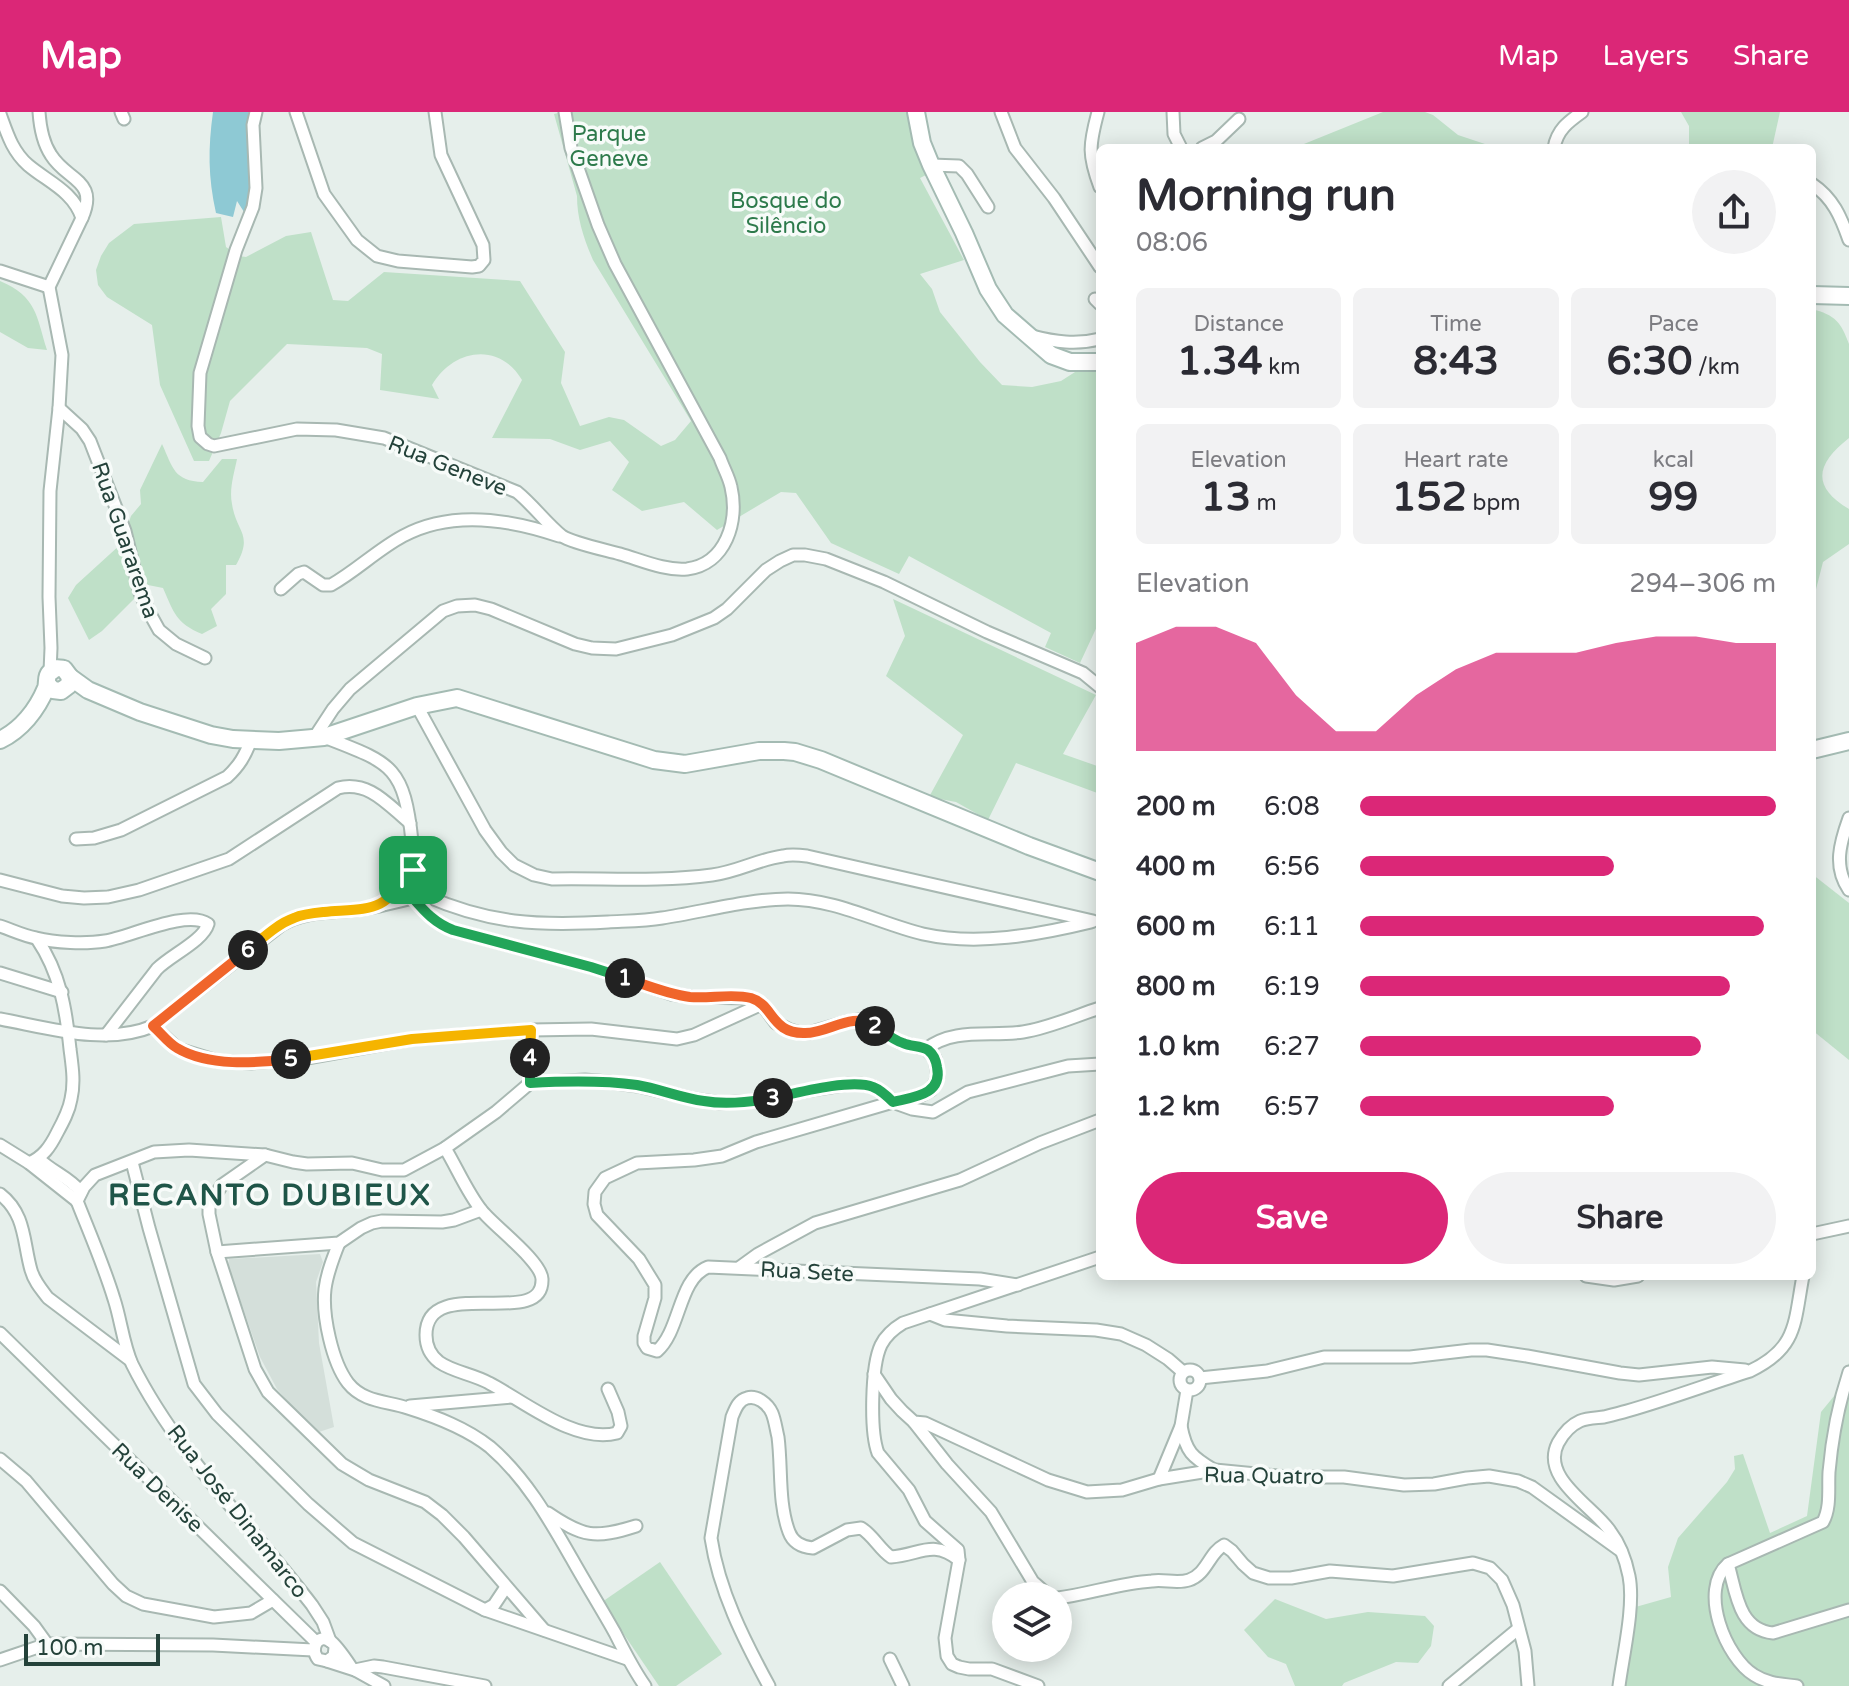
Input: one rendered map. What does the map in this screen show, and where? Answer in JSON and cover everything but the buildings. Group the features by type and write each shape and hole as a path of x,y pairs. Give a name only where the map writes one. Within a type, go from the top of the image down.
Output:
{"street":[{"name":"Rua Geneve","path":"256,112 253,125 256,188 253,207 236,250 200,373 200,437 214,446 297,429 336,430 384,438 517,492 563,537 665,568 686,569 701,565 717,554 727,541 732,523 731,488 720,458 615,264 571,148 565,112"},
{"path":"296,112 324,194 357,240 377,256 398,261 479,266 484,260 483,245 441,155 435,112"},
{"path":"916,112 922,143 931,165 988,289 1005,315 1051,355 1070,362 1096,362"},
{"path":"1001,112 1015,148 1054,198 1096,261"},
{"path":"1096,176 1091,163 1098,112"},
{"path":"1173,112 1174,134 1179,144"},
{"path":"1554,144 1562,128 1582,112"},
{"path":"38,113 43,139 51,156 78,181 88,198 82,218 49,287 62,355 50,491 49,597 51,648 59,680"},
{"path":"0,114 14,149 28,165 71,197 82,218"},
{"path":"1210,144 1239,119"},
{"path":"931,165 959,166 988,207"},
{"path":"1816,187 1836,208 1849,240"},
{"path":"0,271 49,287"},
{"path":"1816,295 1848,297"},
{"path":"1024,333 1059,343 1096,340"},
{"name":"Rua Guararema","path":"59,408 90,441 125,531 140,593 159,630 176,644 205,658"},
{"path":"281,589 304,572 323,585 331,585 404,535 447,521 485,520 529,526 563,537"},
{"path":"319,738 333,709 350,689 443,611 475,605 575,644 616,649 672,635 714,618 766,570 793,555 826,559 884,582 987,632 1083,673 1096,684"},
{"path":"59,680 140,712 211,735 251,740 319,738 447,699 466,700 670,764 759,751 795,752 1096,871"},
{"path":"0,740 17,730 59,680"},
{"path":"417,706 485,830 514,865 534,875 552,879 673,878 714,875 786,855 807,856 1096,921"},
{"path":"319,738 368,754 391,770 397,779 410,823 413,870 419,896 430,917 440,925 591,967 671,994 746,997 762,1004 776,1023 800,1033 846,1022 868,1022 899,1042 926,1049 935,1058 938,1071 928,1093 893,1102"},
{"path":"76,839 94,838 121,830 227,777 238,767 251,740"},
{"path":"1816,749 1849,741"},
{"path":"0,880 62,896 84,898 108,897 139,890 229,859 338,788 349,785 370,791 410,823"},
{"path":"1846,886 1839,865 1843,834 1849,818"},
{"path":"382,904 393,896 413,870"},
{"path":"0,1019 68,1032 121,1035 138,1032 153,1026 293,918 364,909 419,896 482,916 537,924 658,919 786,899 828,904 924,934 952,937 1030,936 1096,921"},
{"path":"0,926 37,939 87,943 106,941 186,919 208,924 205,932 157,969 106,1035"},
{"path":"34,1161 55,1138 66,1115 73,1081 62,992 54,967 37,939"},
{"path":"0,973 62,992"},
{"path":"153,1026 178,1049 217,1061 251,1063 307,1058 412,1039 531,1030 591,1029 677,1039 694,1035 762,1004"},
{"path":"926,1049 948,1038 972,1033 1025,1032 1096,1009"},
{"path":"530,1083 531,1030"},
{"path":"68,1178 95,1175 154,1152 189,1150 404,1170 445,1148 530,1083 608,1082 720,1103 758,1101 861,1084 874,1087 893,1102 933,1112 968,1092 1068,1066 1096,1064"},
{"name":"Rua Sete","path":"893,1102 756,1142 722,1156 637,1163 605,1178 595,1192 597,1215 639,1259 655,1285 655,1298 644,1336 647,1348 657,1351 662,1348 689,1286 695,1276 708,1267 980,1279 1018,1285"},
{"path":"740,1267 815,1223 960,1180 1096,1122"},
{"path":"0,1145 68,1178 79,1197"},
{"path":"445,1148 481,1210 536,1265 542,1277 541,1287 534,1296 518,1303 457,1304 441,1309 427,1324 428,1348 437,1361 476,1377 548,1417 596,1435 617,1433 621,1426 608,1389"},
{"path":"265,1155 222,1185 209,1205 217,1252 255,1369 268,1392 342,1464 369,1480 425,1502 442,1515 545,1630"},
{"path":"34,1161 79,1197"},
{"path":"132,1162 194,1384 217,1414 348,1540 485,1610 627,1659"},
{"path":"79,1197 95,1175"},
{"path":"0,1194 17,1215 37,1285 48,1298 130,1360"},
{"name":"Rua José Dinamarco","path":"79,1197 114,1299 130,1360 171,1429 312,1605 333,1644 353,1668"},
{"path":"217,1252 339,1243 372,1223 442,1222 481,1210"},
{"path":"1816,1233 1849,1226"},
{"path":"339,1243 325,1290 333,1352 347,1382 371,1400 406,1407 463,1429 490,1447 519,1477 544,1511 641,1684"},
{"path":"1038,1686 992,1669 959,1667 952,1664 947,1656 945,1638 959,1560 958,1550 925,1521 909,1490 875,1446 876,1358 891,1331 903,1323 1096,1258"},
{"path":"1619,1686 1631,1591 1629,1575 1611,1532 1571,1491 1556,1469 1555,1450 1561,1436 1581,1420 1629,1410 1767,1363 1784,1348 1792,1333 1802,1280"},
{"path":"930,1314 945,1320 1121,1334 1146,1345 1183,1372"},
{"name":"Rua Denise","path":"0,1333 273,1600 315,1646"},
{"path":"1200,1378 1267,1371 1333,1356 1392,1358 1471,1350 1639,1375 1712,1367 1750,1371"},
{"path":"1183,1372 1195,1371 1200,1378"},
{"path":"1183,1372 1180,1381 1187,1390 1197,1388 1200,1378"},
{"path":"1797,1686 1771,1683 1743,1667 1733,1654 1717,1616 1715,1599 1720,1574 1728,1564 1819,1525 1826,1517 1835,1424 1849,1372"},
{"name":"Rua Quatro","path":"874,1374 891,1399 914,1422 925,1423 1076,1490 1122,1490 1159,1479 1215,1470 1288,1477 1344,1477 1404,1485 1489,1476 1518,1481 1544,1493 1621,1551"},
{"path":"1159,1479 1181,1426 1187,1390"},
{"path":"406,1407 514,1397"},
{"path":"769,1686 747,1646 731,1607 713,1555 711,1538 732,1417 743,1399 758,1399 772,1412 788,1530 798,1544 813,1548 847,1530 861,1528 891,1557 939,1549 959,1560"},
{"path":"914,1422 991,1512 1033,1582"},
{"path":"1181,1426 1186,1447 1192,1455 1215,1470"},
{"path":"0,1459 26,1481 126,1596 143,1604 214,1617 251,1613 273,1600"},
{"path":"544,1511 566,1526 590,1534 612,1534 636,1526"},
{"path":"1072,1595 1153,1580 1189,1580 1206,1568 1216,1550 1224,1545 1253,1573 1280,1579 1342,1570 1393,1576 1461,1564 1482,1564 1499,1574 1513,1605 1525,1651 1528,1686"},
{"path":"1728,1564 1743,1617 1763,1632 1773,1633 1849,1610"},
{"path":"485,1610 494,1605 506,1587"},
{"path":"0,1591 47,1644"},
{"path":"1449,1686 1518,1629"},
{"path":"602,1650 616,1636"},
{"path":"0,1660 47,1644 315,1646 324,1639 333,1644 334,1656 327,1661"},
{"path":"315,1646 318,1659 353,1668 384,1686"},
{"path":"890,1659 903,1686"},
{"path":"353,1668 383,1667 485,1686"}],"shaded area":[{"path":"320,1254 323,1262 316,1282 319,1343 334,1427 316,1433 277,1389 260,1357 228,1265 229,1259"}],"green space":[{"path":"910,112 926,175 920,178 964,260 920,274 932,289 940,312 1002,385 1032,387 1061,381 1096,359 1096,629 1080,663 1045,647 1051,633 909,556 899,574 831,543 796,493 781,492 717,530 684,502 642,511 612,490 629,462 610,441 580,450 550,439 492,438 522,380 501,359 489,355 464,357 441,373 432,385 439,399 380,390 382,354 367,348 287,344 230,401 209,461 194,461 160,385 152,325 107,297 98,285 96,270 101,256 109,243 134,224 221,217 226,247 246,257 286,236 311,232 333,300 348,301 384,272 520,281 565,352 561,383 580,426 609,417 624,420 661,446 675,440 691,421 593,260 582,229 577,196 554,114"},
{"path":"1383,112 1425,112 1458,135 1485,144 1304,144"},
{"path":"1681,112 1780,112 1773,144 1689,144 1689,126"},
{"path":"0,281 21,294 33,308 47,350 28,348 0,332"},
{"path":"1816,310 1836,320 1849,344 1849,438 1830,456 1822,474 1828,492 1849,509 1849,544 1823,562 1816,589"},
{"path":"162,444 176,472 193,481 203,482 222,459 237,459 231,498 244,546 236,565 226,565 226,594 211,609 217,626 202,634 186,626 177,616 163,588 148,585 89,640 68,598 76,585 121,544 131,516 141,504 140,490"},
{"path":"893,599 1096,695 1063,754 1096,766 1096,793 1016,763 988,820 956,802 929,797 963,735 886,676 905,636"},
{"path":"1816,877 1849,903 1849,1060 1816,1033"},
{"path":"1849,1363 1849,1686 1622,1686 1632,1608 1671,1597 1668,1567 1678,1538 1727,1482 1735,1469 1734,1456 1743,1454 1770,1533 1807,1516 1821,1412 1839,1390"},
{"path":"660,1562 722,1654 676,1686 659,1686 602,1602"},
{"path":"1275,1599 1326,1619 1368,1612 1425,1616 1434,1626 1431,1646 1418,1663 1396,1662 1342,1686 1295,1686 1286,1664 1268,1657 1244,1630"}],"water":[{"path":"213,112 254,112 251,184 246,215 237,201 233,217 216,213 210,162"}],"district":[{"name":"RECANTO DUBIEUX","path":"270,1195"}],"route":[{"path":"413,870 424,895 413,898 440,925 591,967 671,994 752,998 762,1004 776,1023 800,1033 846,1022 868,1022 899,1042 926,1049 935,1058 938,1077 928,1093 893,1102 874,1087 849,1084 758,1101 720,1103 608,1082 530,1083 531,1030 412,1039 307,1058 251,1063 217,1061 178,1049 153,1026 281,925 307,914 364,909 382,904 393,896 413,870"}],"park label":[{"name":"Parque Geneve","path":"609,146"},
{"name":"Bosque do Silêncio","path":"786,212"}]}
